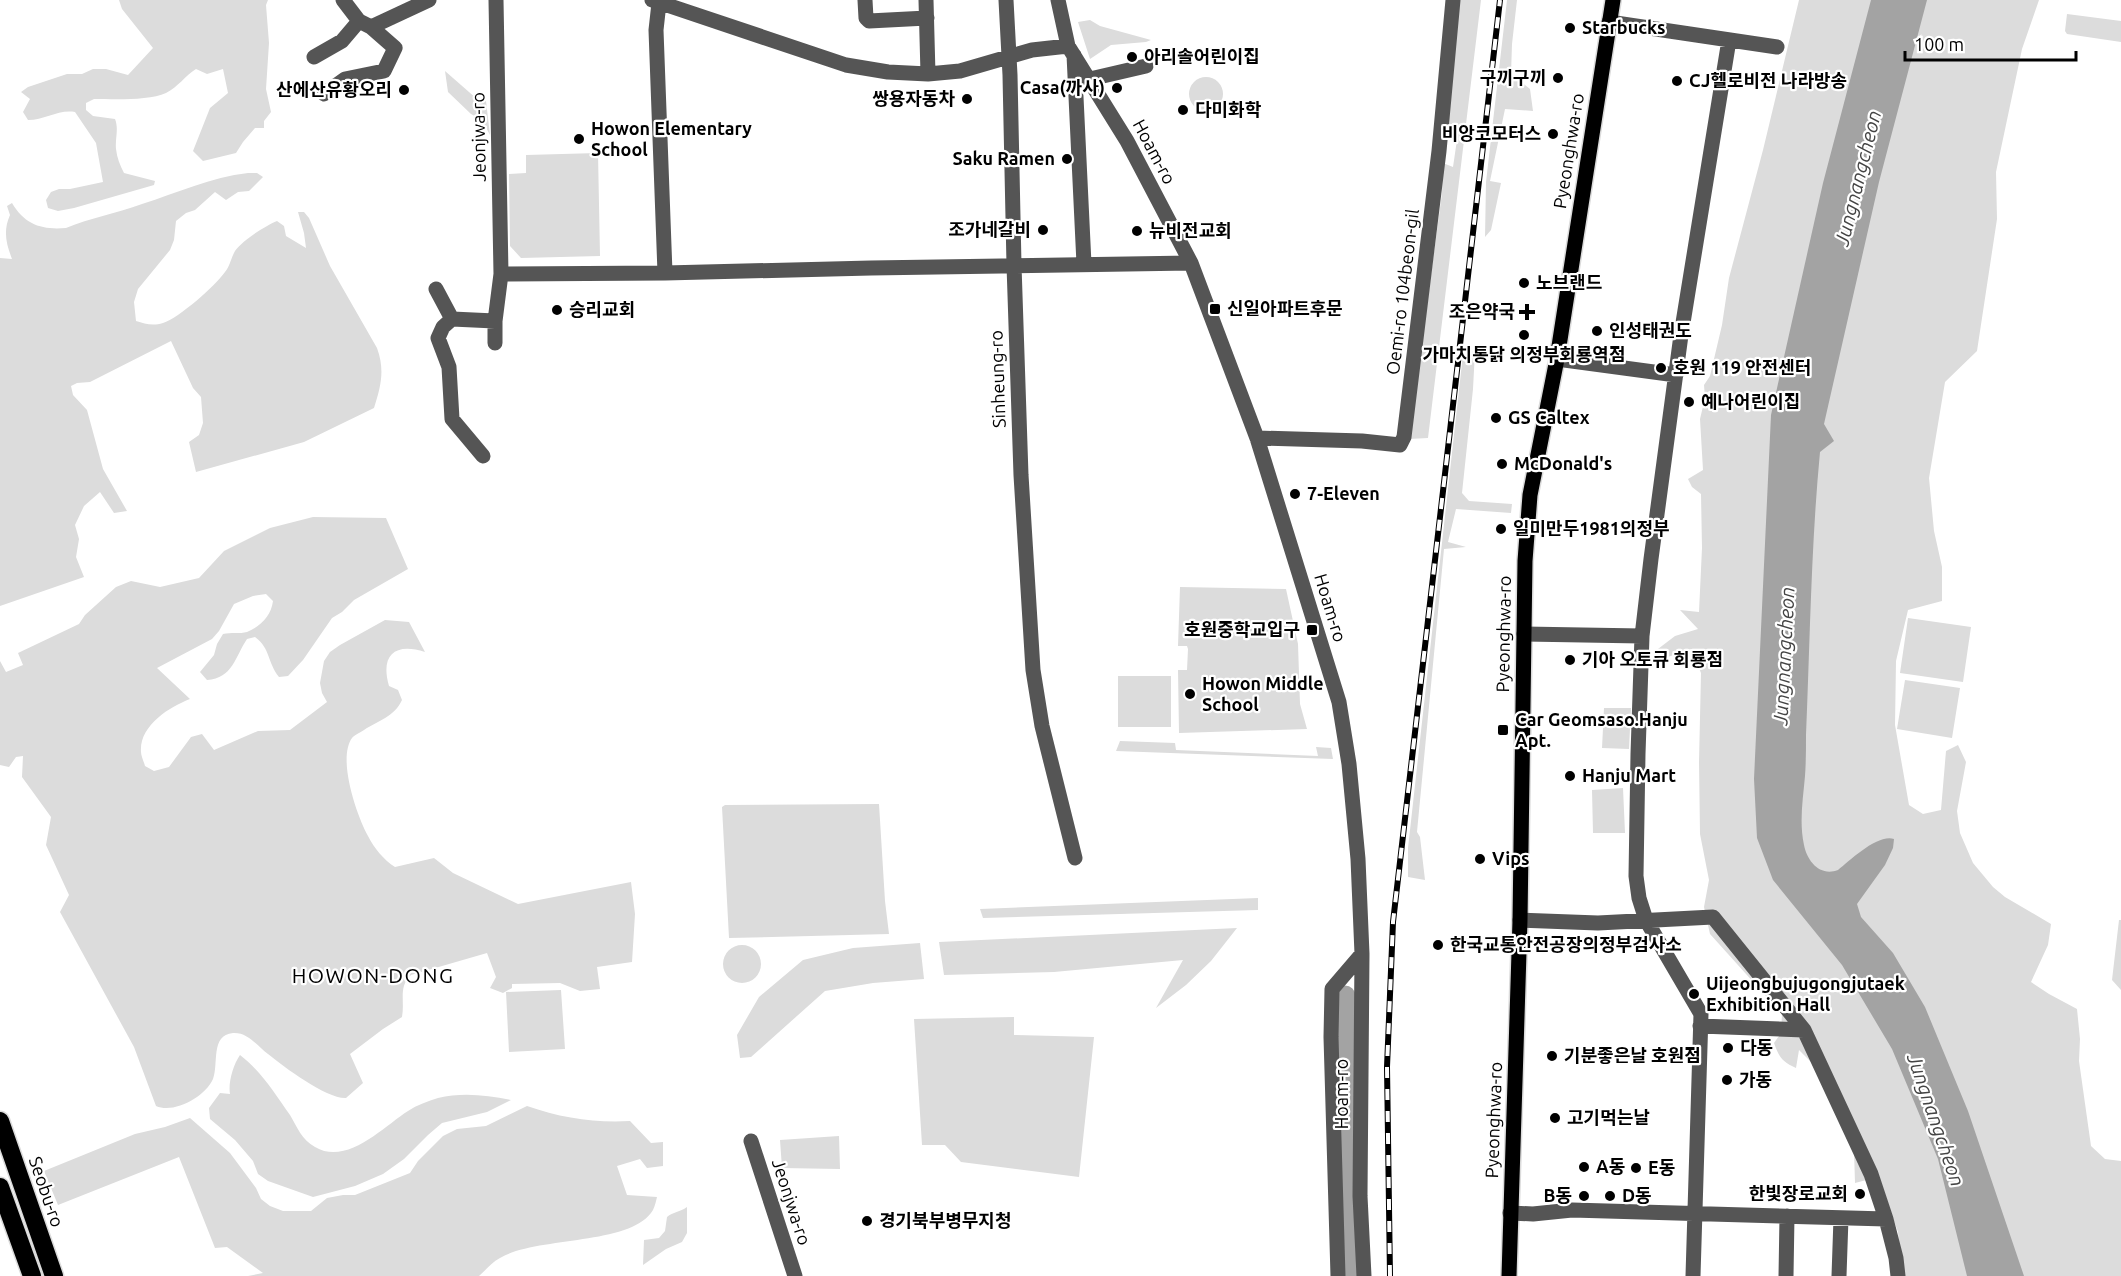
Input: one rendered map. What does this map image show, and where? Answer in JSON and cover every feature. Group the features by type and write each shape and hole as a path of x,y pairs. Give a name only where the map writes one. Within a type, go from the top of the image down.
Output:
{"highway":[{"name":"Seobu-ro","path":"0,1121 54,1276"},
{"path":"0,1187 32,1276"}],"main road":[{"name":"Pyeonghwa-ro","path":"1509,1276 1520,920 1524,561 1530,495 1557,359 1613,0"}],"street":[{"path":"324,94 345,80 384,71 395,48 365,24 343,0"},
{"path":"314,57 365,24 429,0"},
{"name":"Jeonjwa-ro","path":"495,343 495,321 501,274 496,0"},
{"path":"865,0 866,18 869,21 927,18"},
{"path":"926,0 928,74"},
{"name":"Sinheung-ro","path":"1006,0 1021,475 1033,670 1042,726 1075,858"},
{"name":"Hoam-ro","path":"1058,0 1071,49 1127,141 1191,263 1257,438 1339,702 1358,859 1362,954 1360,1196 1364,1276"},
{"name":"Oemi-ro 104beon-gil","path":"1257,438 1362,441 1400,445 1404,437 1439,151 1454,0"},
{"path":"665,273 656,1 846,65 888,72 928,74 960,71 1032,50 1071,49 1084,264"},
{"path":"1609,22 1777,47"},
{"path":"1692,1276 1701,1014 1647,920 1639,898 1636,876 1642,636 1676,375 1728,40"},
{"path":"1090,79 1146,66"},
{"path":"501,274 1191,263"},
{"path":"436,289 452,319"},
{"path":"483,456 452,419 449,367 438,338 443,327 452,319 495,321"},
{"path":"1557,359 1676,375"},
{"path":"1524,634 1642,636"},
{"path":"1520,920 1567,922 1713,917 1804,1030 1871,1173 1896,1258 1898,1276"},
{"path":"1338,1276 1331,1037 1332,989 1362,954"},
{"path":"1700,1026 1804,1030"},
{"name":"Jeonjwa-ro","path":"751,1141 795,1276"},
{"path":"1335,1196 1360,1196"},
{"path":"1510,1213 1533,1214 1572,1210 1886,1220"},
{"path":"1786,1276 1787,1216"},
{"path":"1839,1276 1840,1218"}],"shaded area":[{"path":"119,0 268,0 266,5 269,43 266,89 271,112 264,121 264,128 255,128 236,153 203,161 193,151 210,108 228,93 223,69 207,74 196,69 170,91 159,96 94,99 86,103 86,110 93,116 115,119 116,152 124,173 155,181 154,185 74,208 58,211 48,208 46,200 51,192 103,182 96,143 75,112 63,112 28,120 23,112 30,99 21,92 28,87 67,74 82,74 93,69 106,69 128,75 153,48 122,9"},
{"path":"1459,0 1481,0 1428,438 1409,439 1442,193 1443,163 1453,167 1458,133 1446,127"},
{"path":"1507,0 1517,0 1511,74 1530,89 1533,111 1505,109 1490,181 1501,183 1491,230 1485,237 1486,182"},
{"path":"1799,0 2039,0 2022,49 1996,172 1997,219 1977,351 1945,382 1929,478 1934,531 1942,567 1942,601 1908,610 1896,661 1895,725 1909,805 1923,814 1941,810 1946,751 1958,745 1966,762 1957,811 1960,833 1973,863 1993,887 2005,897 2051,924 2048,945 2031,982 2077,1009 2080,1039 2079,1061 2091,1146 2105,1159 2121,1161 2121,1276 1902,1276 1898,1232 1878,1177 1855,1183 1853,1118 1812,1063 1799,1050 1796,1068 1787,1064 1782,1058 1774,1043 1781,1033 1782,1014 1710,934 1704,907 1709,880 1700,834 1701,673 1691,649 1659,660 1654,652 1675,636 1698,629 1680,610 1699,612 1702,548 1701,494 1692,487 1688,479 1703,470 1700,419 1705,398 1704,385 1710,376 1722,325 1729,278"},
{"path":"2067,14 2121,21 2121,42 2067,34 2065,31"},
{"path":"1090,20 1100,26 1151,40 1111,45 1090,59 1078,22"},
{"path":"445,71 477,99 486,101 490,135 482,120 471,114 448,92"},
{"path":"1206,77 1218,82 1223,94 1218,106 1206,111 1194,106 1189,94 1194,82"},
{"path":"598,153 600,256 521,258 510,246 509,174 526,173 526,155"},
{"path":"257,173 263,177 249,191 238,192 226,200 215,192 195,210 186,213 176,221 174,240 170,250 138,289 134,302 136,321 159,324 178,315 220,278 227,270 235,251 243,242 277,221 284,226 286,236 306,248 298,212 304,212 309,218 330,266 377,348 381,364 381,378 374,408 304,442 196,472 189,442 199,435 203,423 201,397 193,388 171,341 90,382 71,386 73,395 87,410 103,469 127,511 114,513 100,492 84,506 75,525 79,539 76,557 84,577 0,606 0,258 12,259 6,237 10,215 7,206 12,203 28,221 35,225 66,228 207,182"},
{"path":"1475,351 1462,493 1469,501 1512,504 1511,513 1456,509 1448,542 1466,547 1444,549 1417,832 1420,837 1425,880 1408,877 1408,848 1463,354"},
{"path":"313,517 386,518 408,569 354,600 332,618 303,660 288,676 279,677 264,646 255,637 247,639 232,666 223,675 207,680 200,672 214,655 223,634 247,632 257,627 268,616 273,601 266,594 253,596 234,604 212,639 157,668 190,699 165,712 150,726 142,743 141,754 145,766 154,771 169,767 191,737 202,734 214,750 258,731 290,730 327,702 320,683 324,661 330,652 385,620 409,622 425,652 414,649 398,650 389,659 387,675 389,686 398,690 402,700 391,714 353,737 348,747 350,787 359,815 373,845 395,867 434,858 453,873 518,904 631,882 635,914 632,962 597,967 600,989 580,991 560,983 512,984 512,988 503,993 490,988 496,977 487,953 411,975 403,989 402,1017 350,1054 363,1083 346,1098 317,1088 284,1066 248,1037 233,1033 226,1035 218,1044 215,1073 209,1086 196,1098 180,1106 163,1108 156,1106 134,1047 60,912 69,895 46,845 51,817 22,777 23,756 16,757 9,767 0,765 0,661 6,672 23,665 18,653 79,624 85,615 116,587 131,581 160,587 199,578 224,551 270,528"},
{"path":"1180,587 1286,589 1298,644 1300,704 1307,729 1179,733 1178,670 1187,670 1188,649 1187,646 1178,646"},
{"path":"1908,618 1971,627 1963,682 1900,673"},
{"path":"1118,676 1171,676 1171,727 1118,727"},
{"path":"1905,680 1960,688 1952,738 1897,729"},
{"path":"1604,708 1631,708 1629,749 1602,748"},
{"path":"1120,741 1175,743 1176,750 1318,756 1316,747 1331,748 1333,759 1116,751"},
{"path":"1623,788 1625,833 1593,833 1592,790"},
{"path":"879,804 889,934 729,938 722,807 725,805"},
{"path":"1258,898 1258,910 983,918 980,909"},
{"path":"2119,920 2121,920 2121,990 2112,980"},
{"path":"1237,928 1211,961 1186,985 1156,1008 1183,960 1054,972 944,975 939,942"},
{"path":"920,943 924,979 873,983 825,991 751,1057 740,1058 737,1035 759,997 803,960 853,948"},
{"path":"742,945 749,946 755,951 760,957 760,971 755,977 749,982 742,983 735,982 729,977 724,971 723,964 724,957 729,951 735,946"},
{"path":"561,990 565,1049 509,1052 506,992"},
{"path":"1014,1017 1014,1035 1094,1037 1079,1177 961,1162 945,1145 922,1145 914,1019"},
{"path":"240,1055 267,1083 307,1141 327,1152 340,1152 352,1148 411,1109 438,1098 474,1095 511,1100 487,1112 442,1123 404,1159 383,1174 355,1186 313,1197 268,1181 258,1174 253,1161 235,1140 210,1119 209,1108 220,1093 230,1094 232,1074"},
{"path":"527,1106 578,1119 630,1121 651,1143 663,1142 663,1166 647,1168 640,1159 617,1166 627,1195 657,1197 653,1210 642,1221 625,1230 516,1251 497,1260 479,1276 248,1276 263,1273 227,1247 215,1248 179,1157 58,1205 44,1171 135,1134 190,1118 230,1153 256,1188 261,1199 270,1206 283,1211 311,1211 327,1198 355,1195 410,1173 418,1161 443,1136 457,1129 486,1126"},
{"path":"839,1136 840,1169 782,1168 780,1140"},
{"path":"687,1207 687,1233 682,1242 666,1249 643,1265 644,1240 659,1238 665,1231 667,1217"}],"water":[{"name":"Jungnangcheon","path":"1871,0 1927,0 1879,182 1824,424 1834,441 1820,452 1817,487 1802,828 1806,851 1811,862 1820,869 1831,872 1838,870 1872,844 1887,838 1894,839 1893,848 1885,865 1857,904 1861,917 1893,953 1925,1007 1968,1111 2024,1276 1967,1276 1938,1159 1892,1049 1842,965 1773,880 1757,838 1754,779 1771,415 1823,183"}],"waterway":[{"path":"1345,996 1345,1174 1350,1276"}],"railway":[{"path":"1390,1276 1387,1067 1393,922 1500,0"}],"place":[{"name":"Starbucks","path":"1570,28"},
{"name":"아리솔어린이집","path":"1132,57"},
{"name":"구끼구끼","path":"1558,78"},
{"name":"CJ헬로비전 나라방송","path":"1677,81"},
{"name":"Casa(까사)","path":"1117,88"},
{"name":"산에산유황오리","path":"404,90"},
{"name":"쌍용자동차","path":"967,99"},
{"name":"다미화학","path":"1183,110"},
{"name":"비앙코모터스","path":"1553,134"},
{"name":"Howon Elementary School","path":"579,139"},
{"name":"Saku Ramen","path":"1067,159"},
{"name":"조가네갈비","path":"1043,230"},
{"name":"뉴비전교회","path":"1137,231"},
{"name":"노브랜드","path":"1524,283"},
{"name":"신일아파트후문","path":"1215,309"},
{"name":"승리교회","path":"557,310"},
{"name":"조은약국","path":"1527,312"},
{"name":"인성태권도","path":"1597,331"},
{"name":"가마치통닭 의정부회룡역점","path":"1524,335"},
{"name":"호원 119 안전센터","path":"1661,368"},
{"name":"예나어린이집","path":"1689,402"},
{"name":"GS Caltex","path":"1496,418"},
{"name":"McDonald's","path":"1502,464"},
{"name":"7-Eleven","path":"1295,494"},
{"name":"일미만두1981의정부","path":"1501,529"},
{"name":"호원중학교입구","path":"1312,630"},
{"name":"기아 오토큐 회룡점","path":"1570,660"},
{"name":"Howon Middle School","path":"1190,694"},
{"name":"Car Geomsaso.Hanju Apt.","path":"1503,730"},
{"name":"Hanju Mart","path":"1570,776"},
{"name":"Vips","path":"1480,859"},
{"name":"한국교통안전공장의정부검사소","path":"1438,945"},
{"name":"Uijeongbujugongjutaek Exhibition Hall","path":"1694,994"},
{"name":"다동","path":"1728,1048"},
{"name":"기분좋은날 호원점","path":"1552,1056"},
{"name":"가동","path":"1727,1080"},
{"name":"고기먹는날","path":"1555,1118"},
{"name":"A동","path":"1584,1167"},
{"name":"E동","path":"1636,1168"},
{"name":"한빛장로교회","path":"1860,1194"},
{"name":"B동","path":"1584,1196"},
{"name":"D동","path":"1610,1196"},
{"name":"경기북부병무지청","path":"867,1221"}],"district":[{"name":"HOWON-DONG","path":"373,976"}]}
